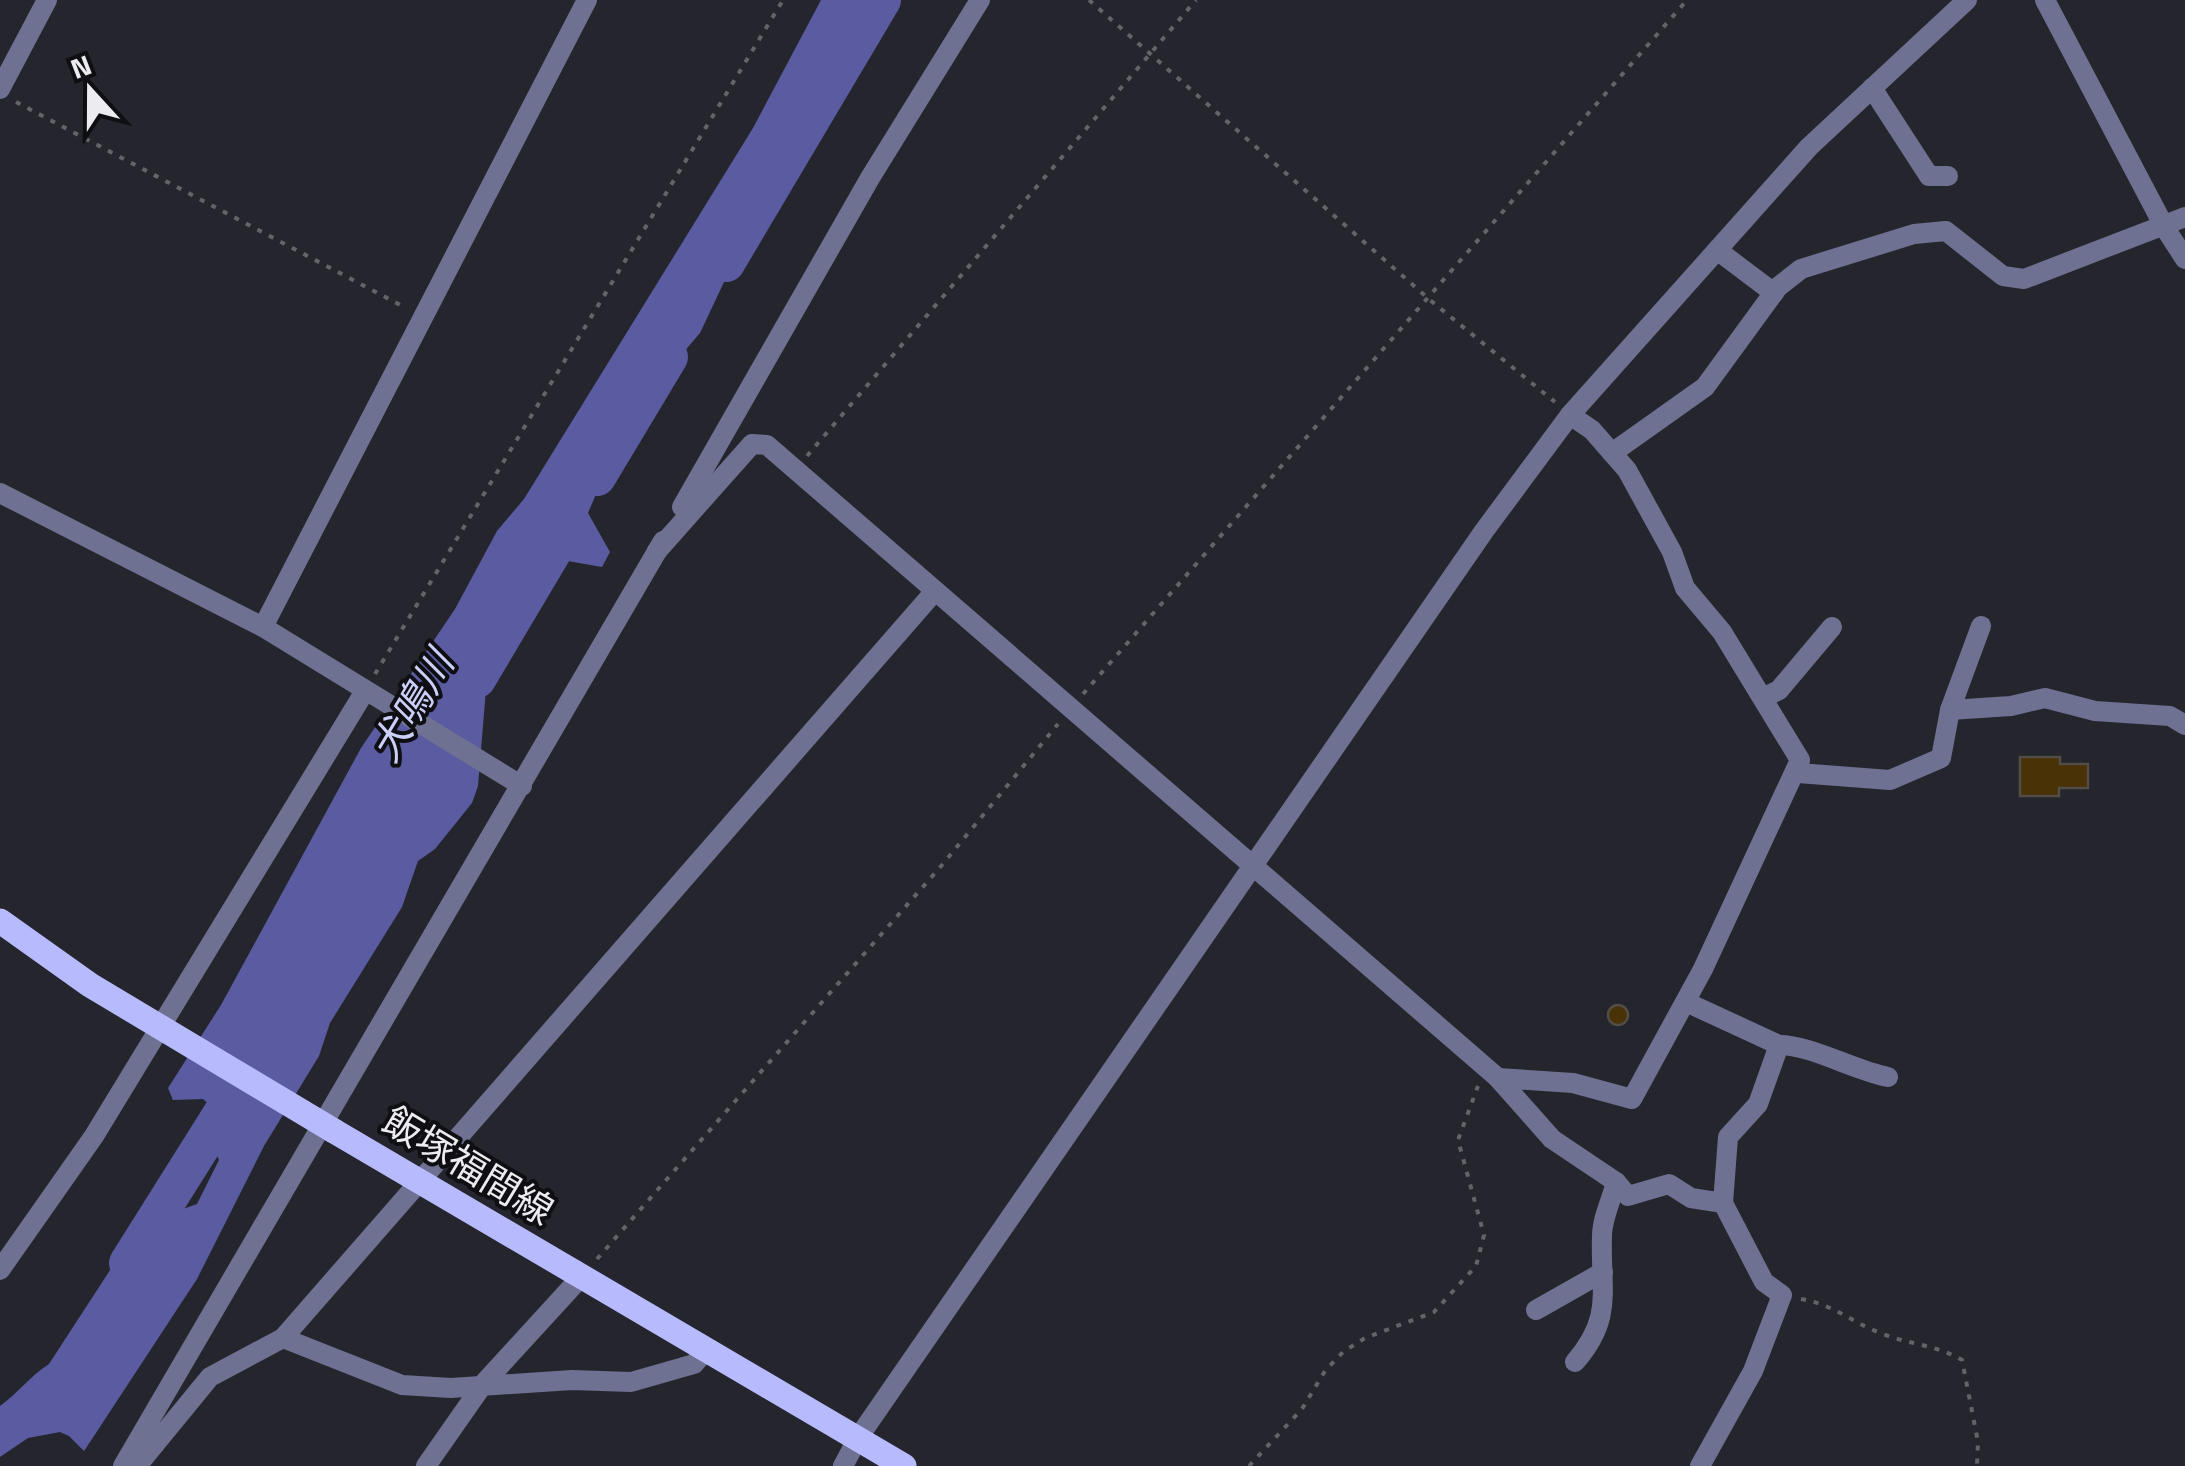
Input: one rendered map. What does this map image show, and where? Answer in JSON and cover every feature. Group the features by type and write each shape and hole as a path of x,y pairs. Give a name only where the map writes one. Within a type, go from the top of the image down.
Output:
{"main road":[{"name":"飯塚福間線","path":"0,922 164,1029 904,1466"}],"street":[{"path":"0,91 47,0"},
{"path":"263,628 588,0"},
{"path":"123,1466 522,786 870,178 980,0"},
{"path":"843,1466 858,1438 1484,531 1570,415 1809,147 1967,0"},
{"path":"2046,0 2164,228 2185,259"},
{"path":"1872,88 1916,162 1929,176 1948,176"},
{"path":"1612,452 1705,386 1774,293 1801,269 1914,234 1946,231 2003,276 2024,279 2185,217"},
{"path":"1717,250 1774,293"},
{"path":"1491,1072 1574,1082 1632,1099 1686,1002 1798,773 1800,760 1722,632 1685,588 1672,552 1612,452 1592,430 1570,415"},
{"path":"656,551 752,444 768,445 798,467 1491,1072 1552,1139 1616,1182 1628,1196 1669,1184 1691,1198 1723,1203"},
{"path":"0,492 263,628 522,786"},
{"path":"136,1466 210,1377 283,1338 935,590"},
{"path":"1798,773 1890,780 1941,758 1950,710 1981,626"},
{"path":"1763,698 1779,690 1832,627"},
{"path":"0,1270 52,1202 164,1029 365,691"},
{"path":"1950,710 2012,706 2045,698 2095,711 2170,716 2185,725"},
{"path":"1686,1002 1779,1045 1792,1045 1854,1070 1888,1077"},
{"path":"1700,1466 1753,1371 1782,1295 1764,1282 1723,1203 1728,1137 1758,1104 1779,1045"},
{"path":"1575,1362 1598,1336 1602,1230 1616,1182"},
{"path":"1536,1310 1603,1272"},
{"path":"426,1466 484,1383 578,1274"},
{"path":"283,1338 402,1386 451,1388 484,1383 631,1382 694,1364 706,1350"}],"path":[{"path":"365,691 783,0"},
{"path":"1090,0 1430,300 1570,415"},
{"path":"798,467 1196,0"},
{"path":"578,1274 942,865 1072,707 1687,0"},
{"path":"0,91 423,317"},
{"path":"1248,1466 1302,1409 1325,1370 1343,1352 1366,1338 1434,1312 1476,1266 1484,1235 1458,1140 1491,1072"},
{"path":"1782,1295 1825,1303 1879,1333 1944,1350 1962,1360 1978,1442 1977,1466"}],"water":[{"path":"821,0 878,0 791,140 700,333 630,415 588,513 610,552 602,567 556,559 538,570 517,598 504,626 486,689 478,786 472,803 435,849 418,861 402,907 330,1023 319,1056 264,1146 197,1279 84,1451 60,1432 28,1438 0,1457 0,1406 49,1364 140,1224 197,1204 219,1160 214,1148 228,1121 203,1099 173,1100 168,1088 221,1005 361,748 455,609 497,531 524,499 753,128"}],"building":[{"path":"2020,757 2060,757 2060,764 2088,764 2088,788 2059,788 2059,796 2020,796"},
{"path":"1618,1005 1628,1015 1618,1025 1608,1015"}],"waterway":[{"name":"犬鳴川","path":"726,263 882,0"},
{"name":"犬鳴川","path":"597,477 669,357"},
{"name":"犬鳴川","path":"477,679 569,524"},
{"name":"犬鳴川","path":"128,1263 248,1072"}]}
